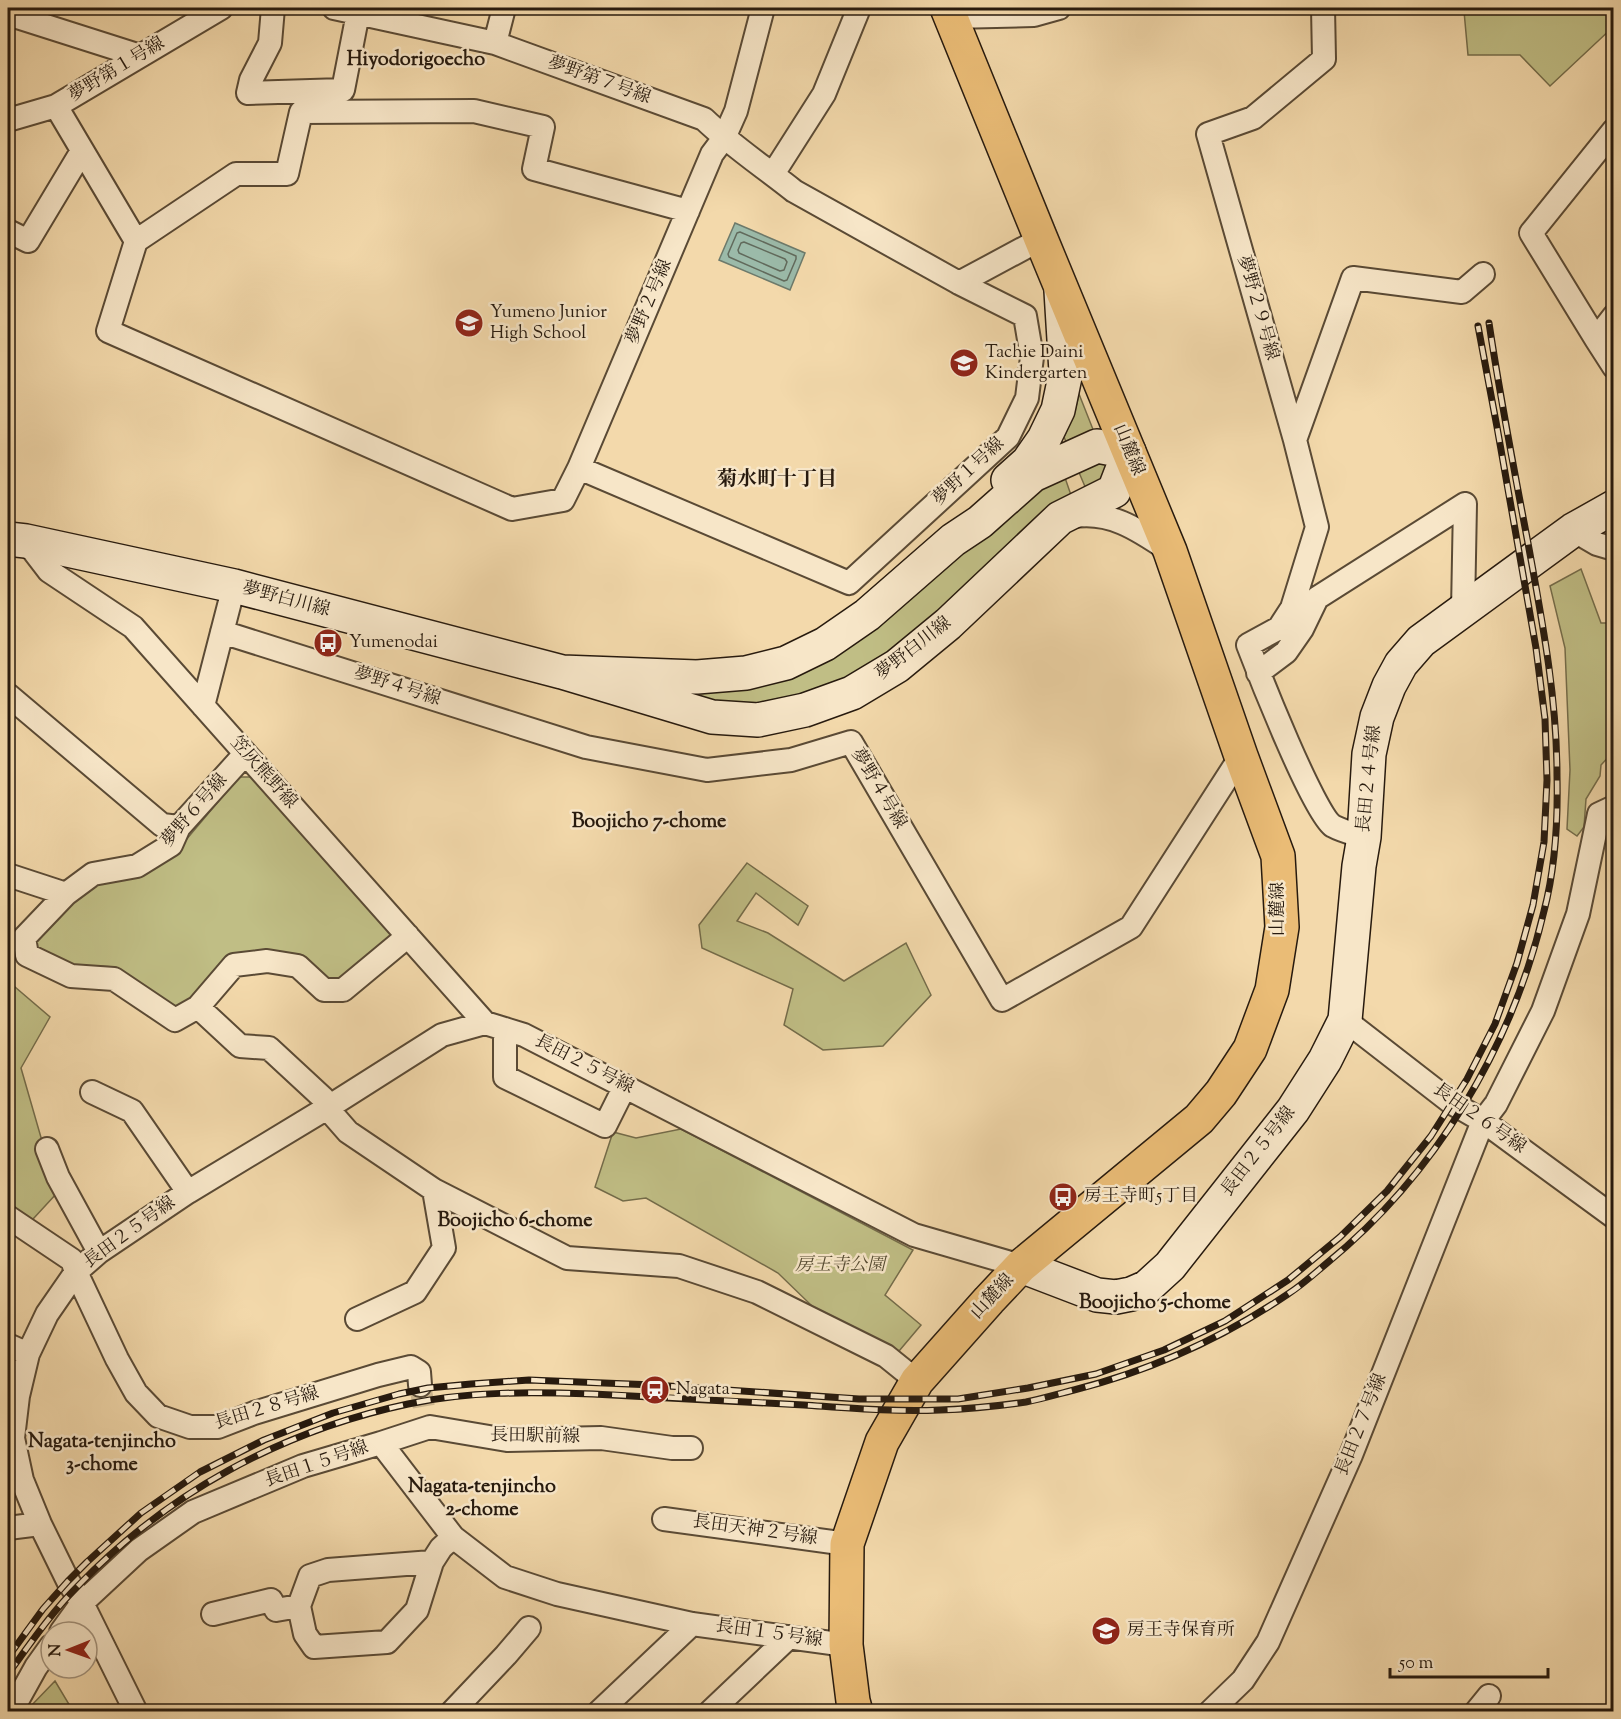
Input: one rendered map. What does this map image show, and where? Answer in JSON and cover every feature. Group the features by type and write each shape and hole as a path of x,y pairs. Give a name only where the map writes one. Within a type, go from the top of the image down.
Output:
{"main road":[{"name":"山麓線","path":"850,1708 846,1645 847,1544 882,1442 917,1381 1021,1266 1199,1119 1221,1093 1250,1049 1272,990 1282,927 1278,856 1170,551 950,12"}],"street":[{"name":"夢野第１号線","path":"8,120 56,106 221,8"},
{"path":"273,8 270,43 248,93 343,90 358,13"},
{"name":"夢野第７号線","path":"334,8 495,43 704,118 724,138"},
{"path":"495,43 504,8"},
{"path":"724,138 736,111 763,8"},
{"path":"773,174 824,94 859,8"},
{"path":"950,12 1034,15 1059,8"},
{"name":"夢野２９号線","path":"1258,673 1248,645 1279,628 1292,608 1317,527 1208,134 1253,118 1324,59 1323,8"},
{"path":"8,14 140,56"},
{"path":"56,106 136,241 236,174 287,174 301,112 474,111 543,127 534,169 688,211"},
{"path":"1614,130 1531,233 1614,367"},
{"name":"夢野１号線","path":"579,468 849,583 1008,437 1027,398 1032,357 1025,316 959,283 794,191 724,138"},
{"name":"夢野２号線","path":"136,241 108,331 512,508 563,500 579,468 712,154 724,138"},
{"path":"8,231 28,241 82,151"},
{"path":"959,283 1041,239"},
{"path":"1294,440 1353,278 1461,292 1483,274"},
{"name":"夢野白川線","path":"953,540 966,517 1028,462 1044,439 1058,410 1066,372 1061,287"},
{"path":"1596,339 1614,316"},
{"name":"夢野白川線","path":"17,540 234,586 562,672 712,717 758,720 805,710 852,693 897,666 948,624 1060,518 1114,491 1129,452 1097,446 1033,475 980,522 953,540 867,615 825,644 786,663 746,673 697,677 562,672"},
{"path":"1364,837 1332,825 1312,796 1258,673 1286,652 1302,629 1317,598 1464,504 1462,610"},
{"name":"長田２４号線","path":"1345,1020 1359,866 1364,837 1369,754 1377,717 1389,686 1401,664 1421,641 1573,530 1614,507"},
{"path":"1060,518 1086,513 1112,519 1138,530 1170,551"},
{"path":"1573,530 1597,544 1614,549"},
{"name":"笠灰熊野線","path":"17,540 49,571 133,627 408,936 495,1026"},
{"path":"203,706 234,586"},
{"name":"夢野４号線","path":"222,632 586,747 707,770 790,760 851,742 1002,1000 1131,927 1241,756"},
{"path":"8,695 162,825 179,827"},
{"name":"夢野６号線","path":"245,754 179,827 171,845 137,867 93,874 66,894 24,938 27,955 71,976 114,979 175,1020 198,1007 234,965 267,961 298,966 324,990 343,990 408,936"},
{"name":"長田２７号線","path":"1210,1712 1244,1680 1268,1642 1351,1455 1483,1121 1496,1104 1543,1011 1578,914 1599,814 1614,807"},
{"path":"8,875 66,894"},
{"path":"198,1007 240,1046 269,1048 323,1098 327,1108 348,1132 434,1191 567,1258 680,1266 757,1292 886,1356 917,1381"},
{"name":"長田２５号線","path":"136,1712 82,1604 68,1581 40,1524 22,1480 13,1438 18,1396 18,1349 47,1314 76,1272 99,1252 188,1192 442,1035 495,1026 524,1035 915,1235 1021,1266 1097,1295 1116,1297 1147,1287 1170,1266 1293,1110 1325,1060 1345,1020"},
{"name":"長田２６号線","path":"1345,1020 1452,1103 1483,1121 1614,1217"},
{"path":"495,1026 504,1077 605,1126 625,1086"},
{"path":"92,1092 132,1111 188,1192"},
{"path":"47,1149 58,1177 99,1252"},
{"path":"357,1319 415,1292 444,1248 434,1191"},
{"path":"8,1217 72,1260 76,1272"},
{"name":"長田２８号線","path":"76,1272 136,1394 158,1416 190,1427 218,1427 378,1375 411,1367 419,1372 420,1385"},
{"name":"長田駅前線","path":"381,1443 427,1418 507,1440 601,1438 672,1448 691,1448"},
{"name":"長田１５号線","path":"70,1620 82,1604 140,1550 193,1512 303,1466 381,1443 453,1537 505,1577 557,1594 692,1624 846,1645"},
{"name":"長田天神２号線","path":"664,1519 847,1544"},
{"path":"8,1528 40,1524"},
{"path":"432,1562 328,1570 310,1576 299,1606 305,1634 314,1647 387,1642 417,1610 432,1562 441,1548 453,1537"},
{"path":"213,1614 271,1600 276,1610 299,1606"},
{"path":"599,1712 692,1624"},
{"path":"452,1712 529,1628"},
{"path":"710,1712 789,1637"},
{"path":"11,1712 39,1663"}],"green space":[{"path":"1481,8 1613,8 1613,27 1550,86 1520,55 1468,55 1464,11"},
{"path":"1079,394 1096,437 1069,449 1064,437 1075,411"},
{"path":"1100,454 1110,476 1086,489 1075,463"},
{"path":"1062,469 1072,498 942,612 849,683 799,699 757,704 705,702 696,696 702,690 748,687"},
{"path":"1581,569 1601,623 1613,623 1614,751 1601,765 1600,776 1586,799 1584,827 1577,836 1567,829 1570,770 1565,648 1550,586"},
{"path":"239,777 252,777 390,933 390,940 335,982 298,959 268,952 238,953 227,958 197,993 176,1009 116,967 72,965 37,949 36,940 64,907 96,884 174,854"},
{"path":"747,863 808,906 798,925 756,893 737,921 768,933 844,981 906,943 931,995 883,1046 823,1050 784,1025 793,989 702,948 699,925"},
{"path":"8,981 50,1017 21,1068 57,1193 21,1232 8,1224"},
{"name":"房王寺公園","path":"681,1129 913,1250 885,1295 921,1325 899,1351 813,1307 778,1273 646,1198 623,1201 595,1187 613,1132 636,1138"},
{"path":"55,1681 73,1711 28,1711 28,1709"}],"water":[{"path":"735,223 805,253 790,290 719,260"}],"tunnel":[{"path":"420,1385 424,1408"}],"railway":[{"path":"8,1674 67,1597 112,1553 149,1523 188,1495 229,1470 315,1431 408,1404 454,1397 523,1393 619,1395 906,1410 961,1409 1026,1402 1130,1373 1212,1339 1293,1291 1366,1228 1402,1190 1435,1149 1464,1105 1490,1059 1512,1011 1530,962 1548,895 1553,861 1557,793 1552,688 1489,323"},
{"path":"8,1657 43,1609 68,1581 141,1513 200,1472 264,1440 333,1413 428,1388 529,1380 654,1385 859,1399 958,1399 1028,1388 1096,1374 1164,1350 1225,1321 1288,1280 1340,1237 1387,1191 1431,1136 1467,1079 1495,1024 1517,963 1533,905 1544,842 1547,780 1545,719 1536,648 1478,326"}],"place":[{"name":"Yumeno Junior High School","path":"469,323"},
{"name":"Tachie Daini Kindergarten","path":"964,363"},
{"name":"Yumenodai","path":"328,643"},
{"name":"房王寺町5丁目","path":"1063,1197"},
{"name":"Nagata","path":"655,1390"},
{"name":"房王寺保育所","path":"1106,1631"}],"district":[{"name":"Hiyodorigoecho","path":"416,60"},
{"name":"菊水町十丁目","path":"777,480"},
{"name":"Boojicho 7-chome","path":"649,822"},
{"name":"Boojicho 6-chome","path":"515,1221"},
{"name":"Boojicho 5-chome","path":"1155,1303"},
{"name":"Nagata-tenjincho 3-chome","path":"102,1454"},
{"name":"Nagata-tenjincho 2-chome","path":"482,1498"}]}
